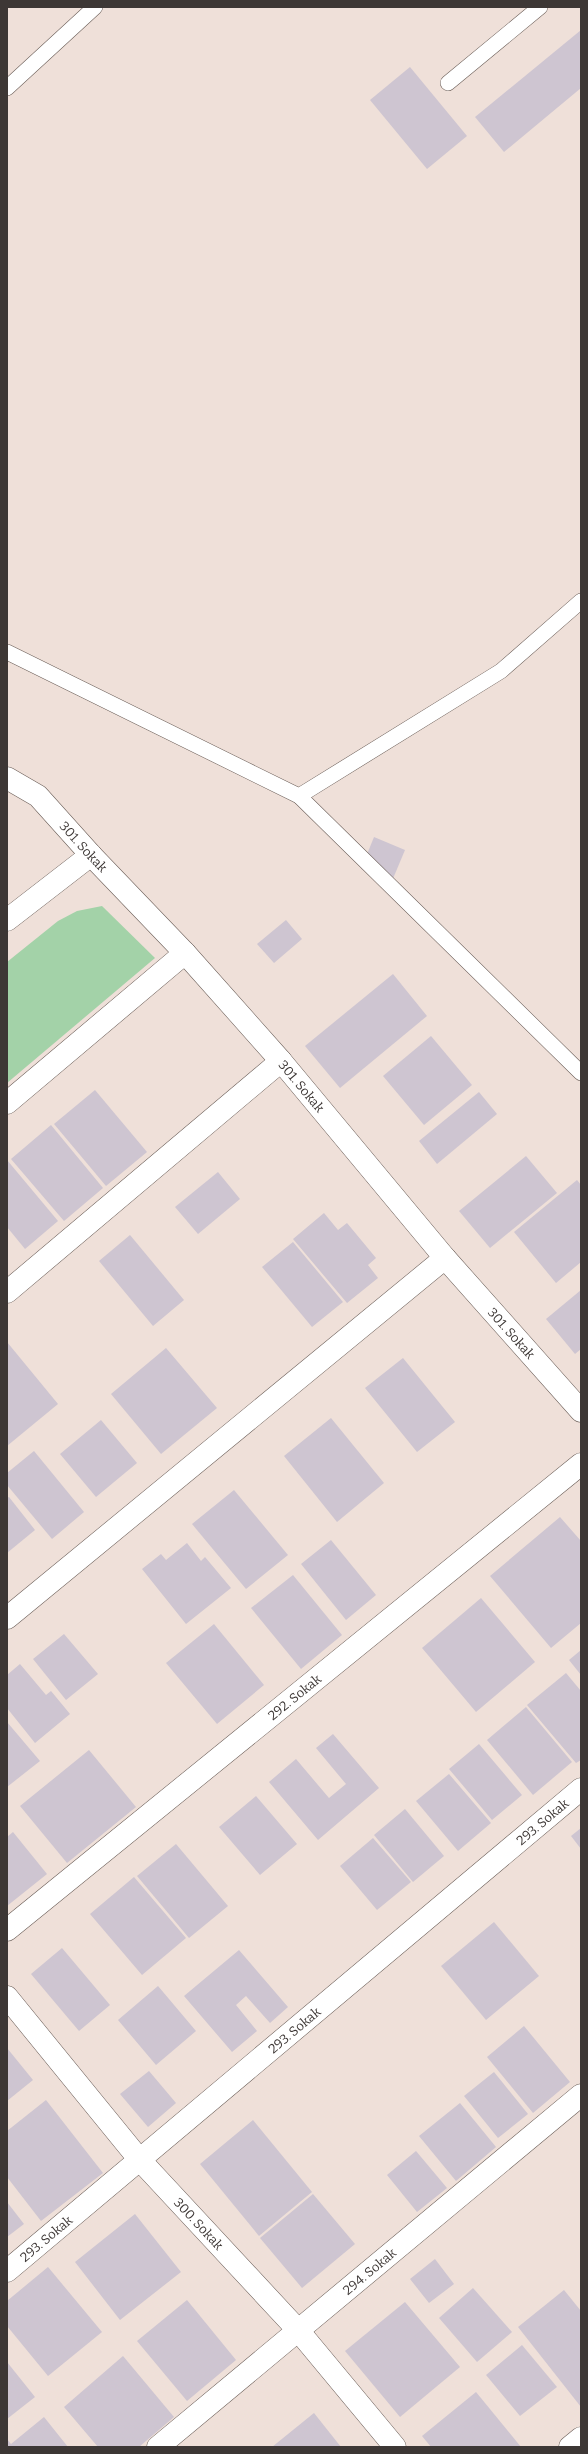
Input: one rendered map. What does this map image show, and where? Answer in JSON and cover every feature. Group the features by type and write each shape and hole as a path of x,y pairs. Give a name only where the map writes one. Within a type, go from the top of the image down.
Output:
{"street":[{"name":"301. Sokak","path":"7,778 38,796 91,855 185,954 281,1062 445,1258 581,1410"},
{"path":"7,920 91,855"},
{"path":"7,1103 185,954"},
{"path":"7,1292 281,1062"},
{"path":"7,1618 445,1258"},
{"name":"292. Sokak","path":"7,1930 581,1464"},
{"name":"293. Sokak","path":"7,2270 581,1789"},
{"name":"300. Sokak","path":"7,1997 139,2159 297,2329 395,2447"},
{"name":"294. Sokak","path":"158,2447 297,2329 581,2095"},
{"path":"570,2447 581,2438"}],"lane":[{"path":"7,88 95,7"},
{"path":"448,82 540,7"},
{"path":"300,796 501,671 581,601"},
{"path":"7,652 300,796 581,1073"}],"green space":[{"path":"102,906 155,958 7,1083 7,962 58,921 77,911"}],"building":[{"path":"581,30 581,88 504,152 475,117"},
{"path":"410,67 467,136 427,169 370,100"},
{"path":"374,837 405,850 392,881 361,869"},
{"path":"286,920 302,939 274,963 257,944"},
{"path":"393,974 427,1016 340,1088 305,1046"},
{"path":"431,1036 472,1085 424,1125 383,1076"},
{"path":"95,1090 147,1152 106,1186 54,1124"},
{"path":"479,1092 497,1114 437,1164 419,1141"},
{"path":"51,1125 103,1188 64,1221 11,1159"},
{"path":"526,1156 557,1193 490,1248 459,1211"},
{"path":"7,1160 58,1221 25,1249 7,1227"},
{"path":"218,1172 240,1199 198,1234 175,1207"},
{"path":"577,1180 581,1185 581,1262 556,1283 514,1232"},
{"path":"324,1213 338,1230 347,1223 376,1258 368,1265 378,1278 347,1303 293,1239"},
{"path":"130,1235 184,1300 153,1326 99,1261"},
{"path":"293,1242 343,1302 312,1327 262,1267"},
{"path":"581,1290 581,1349 575,1354 546,1319"},
{"path":"7,1342 58,1404 7,1446"},
{"path":"166,1348 217,1408 161,1454 111,1394"},
{"path":"403,1358 455,1422 417,1452 365,1388"},
{"path":"331,1418 384,1483 337,1522 284,1456"},
{"path":"101,1420 137,1463 96,1497 60,1454"},
{"path":"34,1451 84,1512 52,1539 7,1485 7,1473"},
{"path":"234,1490 288,1555 246,1589 192,1524"},
{"path":"9,1497 35,1530 7,1553 7,1498"},
{"path":"560,1517 581,1541 581,1623 551,1648 490,1576"},
{"path":"331,1540 376,1595 346,1620 301,1564"},
{"path":"187,1543 201,1561 205,1557 231,1588 186,1624 142,1569 161,1554 166,1560"},
{"path":"293,1575 342,1635 301,1669 251,1608"},
{"path":"481,1598 535,1662 476,1712 422,1648"},
{"path":"214,1624 264,1685 217,1724 166,1663"},
{"path":"64,1634 98,1674 66,1700 33,1659"},
{"path":"581,1650 581,1675 569,1660"},
{"path":"20,1664 46,1695 51,1691 70,1714 35,1743 7,1708 7,1675"},
{"path":"566,1673 581,1691 581,1760 576,1763 527,1705"},
{"path":"526,1707 572,1762 533,1795 487,1740"},
{"path":"7,1722 40,1761 7,1787"},
{"path":"333,1734 379,1788 318,1840 269,1782 296,1759 329,1798 346,1784 316,1748"},
{"path":"479,1744 522,1795 492,1820 449,1769"},
{"path":"89,1750 136,1807 67,1863 20,1806"},
{"path":"449,1774 491,1823 458,1851 416,1801"},
{"path":"256,1796 297,1844 260,1875 219,1827"},
{"path":"405,1809 444,1856 413,1882 374,1835"},
{"path":"581,1828 581,1849 571,1836"},
{"path":"13,1832 47,1874 7,1906 7,1837"},
{"path":"373,1838 411,1882 377,1910 340,1866"},
{"path":"176,1844 228,1906 189,1938 137,1876"},
{"path":"134,1877 186,1938 142,1975 90,1914"},
{"path":"494,1922 539,1976 486,2020 441,1966"},
{"path":"62,1948 110,2005 79,2031 31,1974"},
{"path":"239,1950 288,2007 270,2023 246,1996 236,2005 257,2031 232,2052 184,1996"},
{"path":"158,1986 196,2031 156,2065 118,2020"},
{"path":"524,2026 570,2082 533,2113 487,2057"},
{"path":"7,2048 33,2080 7,2101"},
{"path":"149,2071 176,2103 148,2127 120,2094"},
{"path":"494,2072 528,2114 498,2138 464,2096"},
{"path":"46,2100 103,2173 41,2221 7,2177 7,2131"},
{"path":"460,2103 496,2147 456,2181 419,2136"},
{"path":"253,2120 312,2192 259,2236 200,2164"},
{"path":"416,2151 447,2188 417,2212 387,2175"},
{"path":"313,2194 355,2244 302,2288 260,2238"},
{"path":"7,2202 24,2224 7,2237"},
{"path":"135,2214 181,2272 120,2320 75,2262"},
{"path":"435,2259 454,2284 429,2303 410,2279"},
{"path":"48,2267 102,2332 48,2376 7,2326 7,2301"},
{"path":"473,2288 512,2332 477,2362 439,2318"},
{"path":"564,2290 581,2311 581,2407 518,2327"},
{"path":"187,2300 236,2360 187,2401 137,2341"},
{"path":"405,2302 460,2367 400,2417 345,2351"},
{"path":"522,2345 557,2387 520,2416 486,2375"},
{"path":"123,2356 174,2417 139,2447 98,2447 64,2407"},
{"path":"7,2362 35,2397 7,2419"},
{"path":"476,2392 521,2447 431,2447 422,2436"},
{"path":"314,2413 341,2447 272,2447"},
{"path":"44,2417 68,2447 7,2447 7,2439 11,2444"}]}
